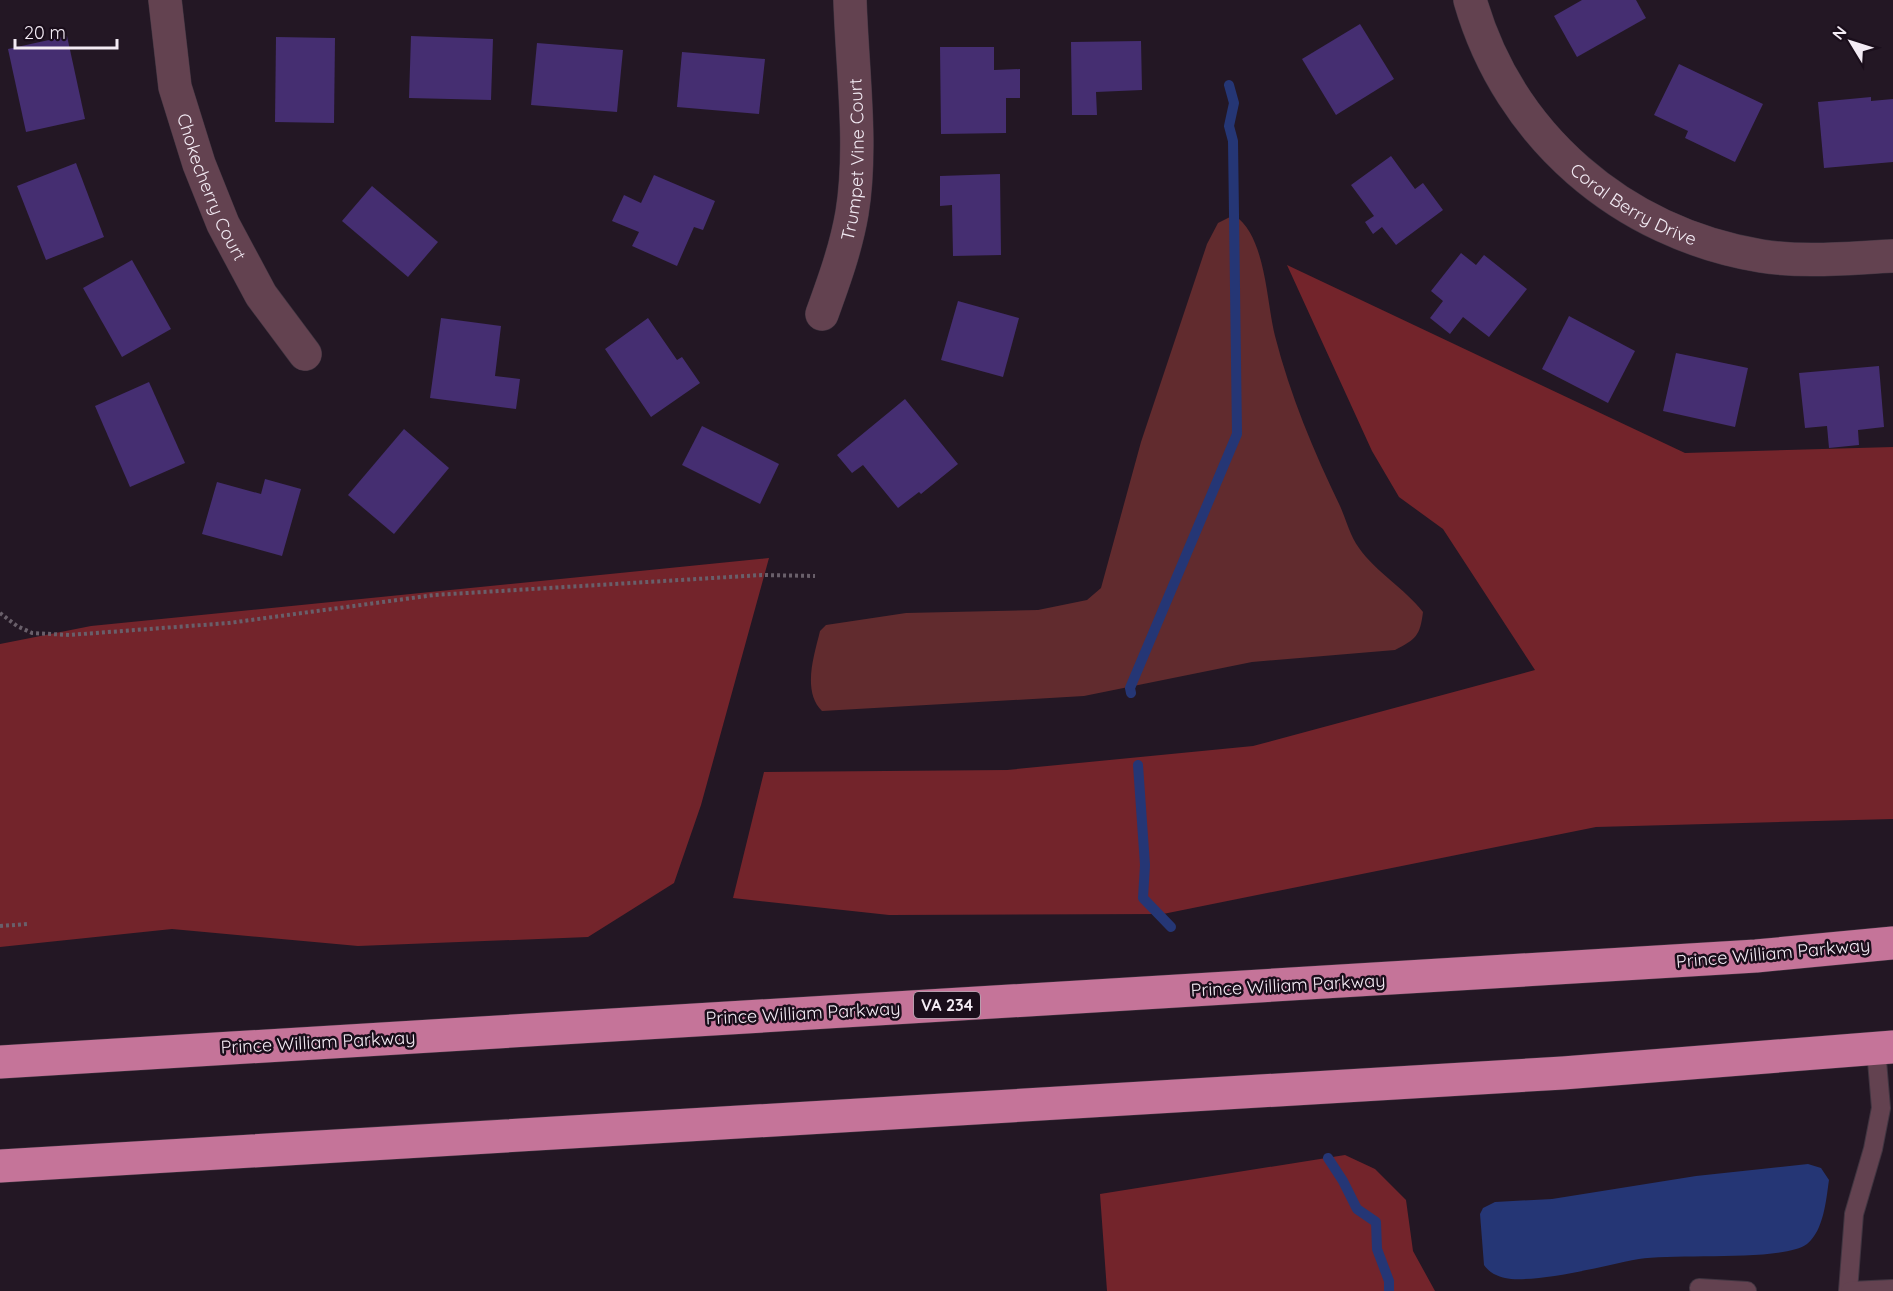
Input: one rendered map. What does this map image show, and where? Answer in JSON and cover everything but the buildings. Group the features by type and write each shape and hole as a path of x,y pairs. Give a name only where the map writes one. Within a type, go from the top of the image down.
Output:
{"highway":[{"name":"Prince William Parkway","path":"0,1062 1674,961 1893,943"},
{"path":"0,1166 1480,1078 1885,1048"}],"street":[{"name":"Chokecherry Court","path":"165,0 175,87 199,164 224,224 261,295 305,354"},
{"name":"Trumpet Vine Court","path":"822,314 841,261 852,212 856,160 850,0"},
{"name":"Coral Berry Drive","path":"1470,0 1477,22 1504,83 1532,125 1567,161 1609,195 1656,223 1697,240 1761,256 1804,260 1893,256"}],"lane":[{"path":"1885,1048 1881,1108 1875,1140 1854,1214 1849,1291 1892,1289"},
{"path":"1700,1288 1747,1291"}],"path":[{"path":"0,613 16,626 32,633 69,635 229,623 434,596 762,575 815,576"},
{"path":"0,927 28,924"}],"shaded area":[{"path":"1234,215 1245,225 1259,253 1281,358 1303,423 1321,465 1359,548 1423,612 1416,636 1395,650 1252,662 1084,696 822,711 812,694 811,673 820,631 826,625 906,613 1038,610 1087,600 1101,588 1141,442 1207,244 1218,223"},
{"path":"1287,265 1685,453 1893,447 1893,819 1596,827 1163,914 889,915 733,898 764,772 1007,770 1253,746 1535,670 1443,529 1399,497 1372,451"},
{"path":"769,558 701,805 674,883 588,937 358,946 172,929 0,947 0,644 91,626"},
{"path":"1345,1155 1375,1169 1406,1200 1413,1251 1435,1291 1107,1291 1100,1194"}],"water":[{"path":"1808,1164 1821,1168 1829,1180 1827,1196 1821,1223 1813,1238 1807,1244 1794,1250 1753,1255 1655,1257 1526,1279 1500,1277 1484,1265 1480,1214 1483,1208 1495,1202 1552,1199 1696,1176"}],"waterway":[{"path":"1131,693 1130,688 1237,434 1233,141 1229,126 1234,103 1229,85"},
{"path":"1138,765 1145,865 1143,898 1171,927"},
{"path":"1328,1158 1357,1209 1376,1222 1377,1249 1389,1281 1389,1291"}]}
